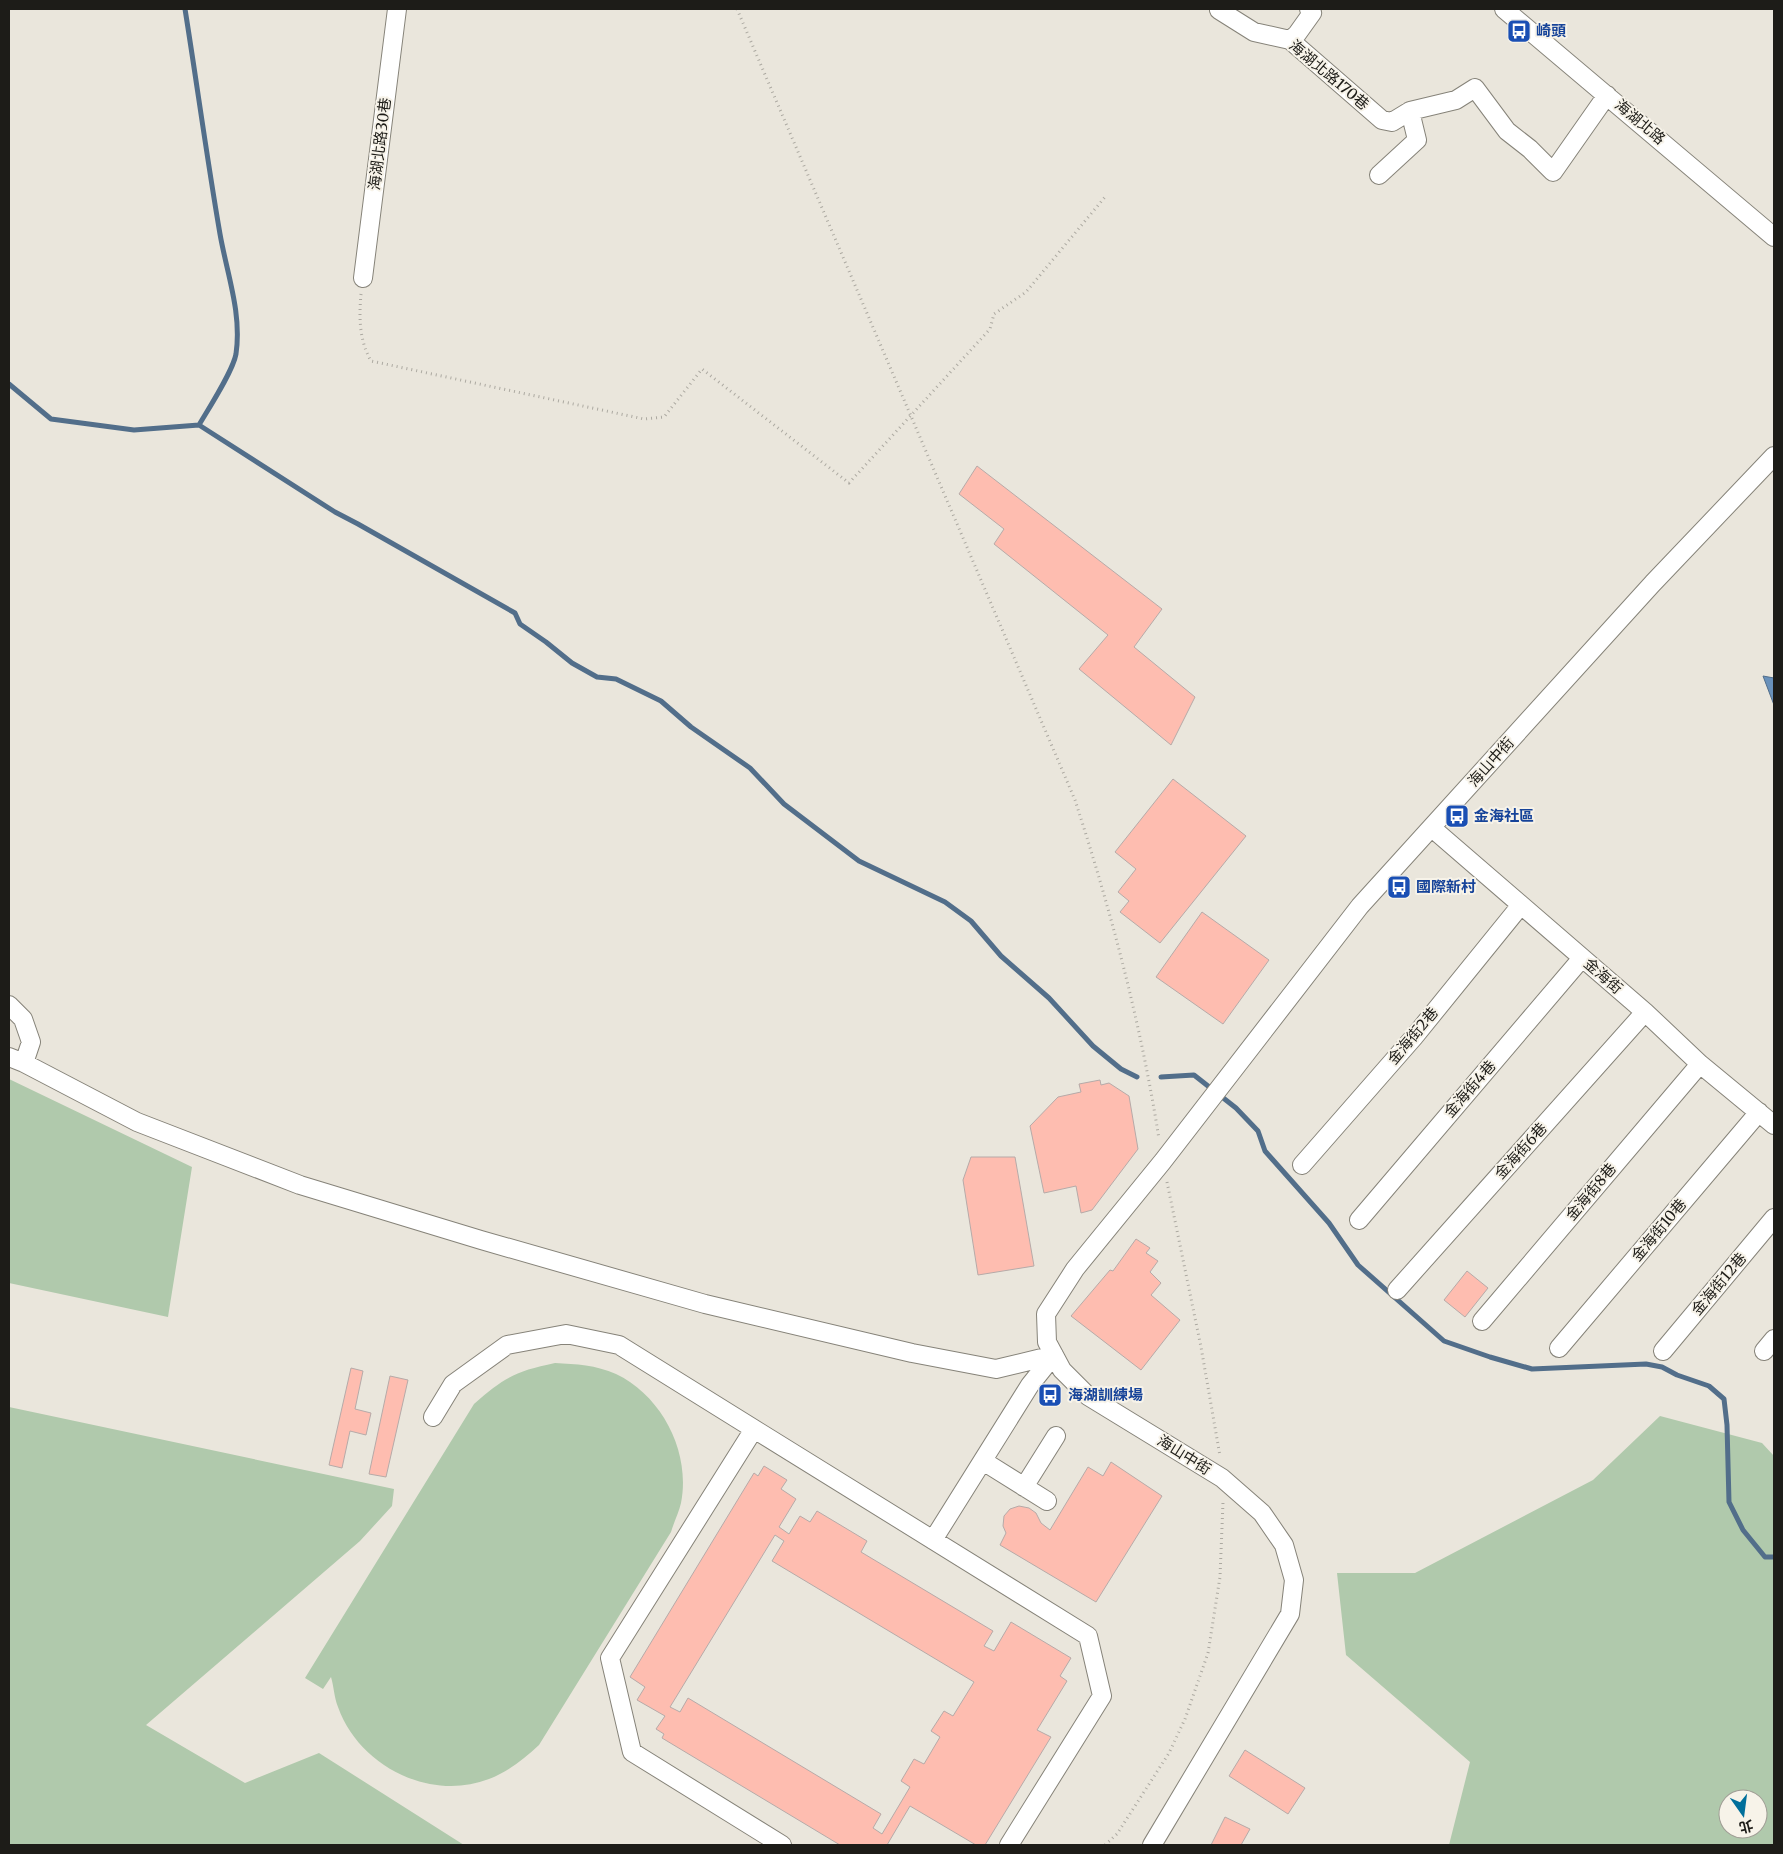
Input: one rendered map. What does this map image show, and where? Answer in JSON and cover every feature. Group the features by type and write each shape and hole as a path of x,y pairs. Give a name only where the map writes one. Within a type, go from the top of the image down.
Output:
{"street":[{"name":"海湖北路30巷","path":"362,278 397,9"},
{"path":"1290,40 1297,34 1312,13 1309,9"},
{"name":"海湖北路","path":"1504,9 1774,237"},
{"name":"海湖北路170巷","path":"1219,10 1254,32 1290,40 1382,120 1392,122 1410,111 1456,100 1475,88 1507,131 1530,149 1553,172 1607,95"},
{"path":"1379,175 1416,140 1410,111"},
{"name":"海山中街","path":"1152,1845 1290,1614 1294,1580 1284,1545 1262,1513 1222,1478 1088,1396 1062,1370 1047,1342 1046,1314 1076,1269 1163,1162 1360,906 1653,582 1774,456"},
{"name":"金海街","path":"1432,828 1644,1012 1700,1064 1774,1125"},
{"name":"金海街2巷","path":"1302,1164 1414,1037 1521,905"},
{"name":"金海街4巷","path":"1359,1220 1582,958"},
{"path":"9,1005 23,1019 31,1042 17,1060 137,1122 300,1185 481,1240 705,1304 912,1353 996,1368 1054,1356"},
{"name":"金海街6巷","path":"1397,1290 1644,1012"},
{"name":"金海街8巷","path":"1482,1321 1700,1064"},
{"name":"金海街10巷","path":"1560,1348 1759,1112"},
{"name":"金海街12巷","path":"1663,1351 1774,1218"},
{"path":"434,1417 453,1384 507,1345 566,1334 619,1345 1088,1636 1102,1696 1008,1845"},
{"path":"933,1540 1030,1385 1054,1356"},
{"path":"754,1429 610,1658 632,1752 782,1845"},
{"path":"1024,1487 1056,1436"},
{"path":"983,1461 1047,1501"}],"path":[{"path":"737,9 1075,800 1098,869 1149,1076 1163,1162 1201,1347 1219,1451 1222,1478 1223,1530 1221,1568 1208,1653 1185,1719 1169,1753 1117,1834 1105,1845"},
{"path":"362,278 359,316 365,350 371,361 644,418 664,417 702,370 849,483 990,329 994,314 1026,292 1105,196"}],"green space":[{"path":"9,1079 192,1167 168,1317 9,1283"},
{"path":"555,1363 586,1366 608,1371 632,1384 647,1396 670,1428 677,1446 682,1464 683,1484 679,1510 671,1532 539,1745 516,1764 489,1779 466,1785 443,1786 421,1782 399,1774 379,1762 362,1746 348,1728 338,1707 331,1677 323,1689 305,1678 474,1404 494,1387 512,1376"},
{"path":"9,1407 394,1489 392,1506 360,1541 146,1725 245,1783 319,1753 464,1845 9,1845"},
{"path":"1660,1416 1762,1443 1774,1456 1774,1845 1449,1845 1470,1762 1346,1655 1337,1573 1415,1573 1593,1480"}],"water":[{"path":"1763,676 1774,678 1774,705"}],"building":[{"path":"977,466 1162,609 1134,647 1195,697 1171,745 1079,669 1108,635 994,544 1004,529 959,494"},
{"path":"1173,779 1246,836 1160,943 1120,912 1129,901 1118,892 1136,869 1115,852"},
{"path":"1202,912 1269,960 1223,1024 1156,977"},
{"path":"1100,1080 1101,1085 1109,1083 1129,1096 1138,1149 1092,1210 1081,1213 1076,1186 1044,1193 1030,1126 1058,1097 1081,1092 1079,1084"},
{"path":"971,1157 1015,1157 1034,1266 978,1275 963,1180"},
{"path":"1136,1239 1150,1248 1146,1253 1158,1261 1150,1272 1161,1283 1151,1295 1180,1320 1141,1370 1071,1316 1110,1270 1113,1271"},
{"path":"1467,1271 1488,1288 1465,1317 1444,1300"},
{"path":"351,1368 363,1371 355,1409 371,1413 366,1435 350,1431 342,1468 329,1465"},
{"path":"390,1376 408,1380 386,1477 369,1474"},
{"path":"1111,1462 1162,1496 1096,1602 1000,1545 1006,1533 1003,1526 1004,1516 1010,1509 1019,1506 1029,1508 1036,1513 1041,1523 1050,1530 1088,1467 1103,1476"},
{"path":"764,1466 787,1480 781,1489 796,1499 779,1527 789,1534 800,1516 810,1522 817,1511 867,1541 861,1552 993,1631 984,1646 994,1651 1011,1622 1071,1658 1060,1676 1067,1681 1037,1730 1051,1737 985,1845 976,1845 910,1806 887,1845 840,1845 662,1738 664,1734 656,1729 665,1716 637,1700 645,1687 630,1677 754,1473 758,1476","holes":["775,1535 784,1541 772,1561 974,1682 953,1716 944,1711 931,1731 940,1737 924,1764 914,1759 901,1781 910,1787 882,1834 873,1828 881,1814 688,1698 680,1712 670,1707"]},
{"path":"1245,1750 1305,1788 1288,1814 1229,1776"},
{"path":"1225,1817 1250,1829 1241,1845 1211,1845"}],"waterway":[{"path":"185,9 215,206 233,294 237,324 234,361 220,390 199,425 335,512 515,613 520,624 572,663 597,677 616,679 661,701 691,727 750,768 784,804 859,861 945,902 971,921 1001,956 1049,998 1093,1046 1121,1069 1137,1077"},
{"path":"9,384 51,419 134,430 199,425"},
{"path":"1161,1077 1194,1075 1236,1108 1258,1131 1265,1151 1329,1223 1358,1265 1444,1341 1532,1369 1646,1364 1662,1367 1677,1375 1709,1386 1724,1399 1727,1425 1729,1502 1743,1530 1765,1557 1774,1557"}],"place":[{"name":"崎頭","path":"1519,31"},
{"name":"金海社區","path":"1457,816"},
{"name":"國際新村","path":"1399,887"},
{"name":"海湖訓練場","path":"1050,1395"}]}
